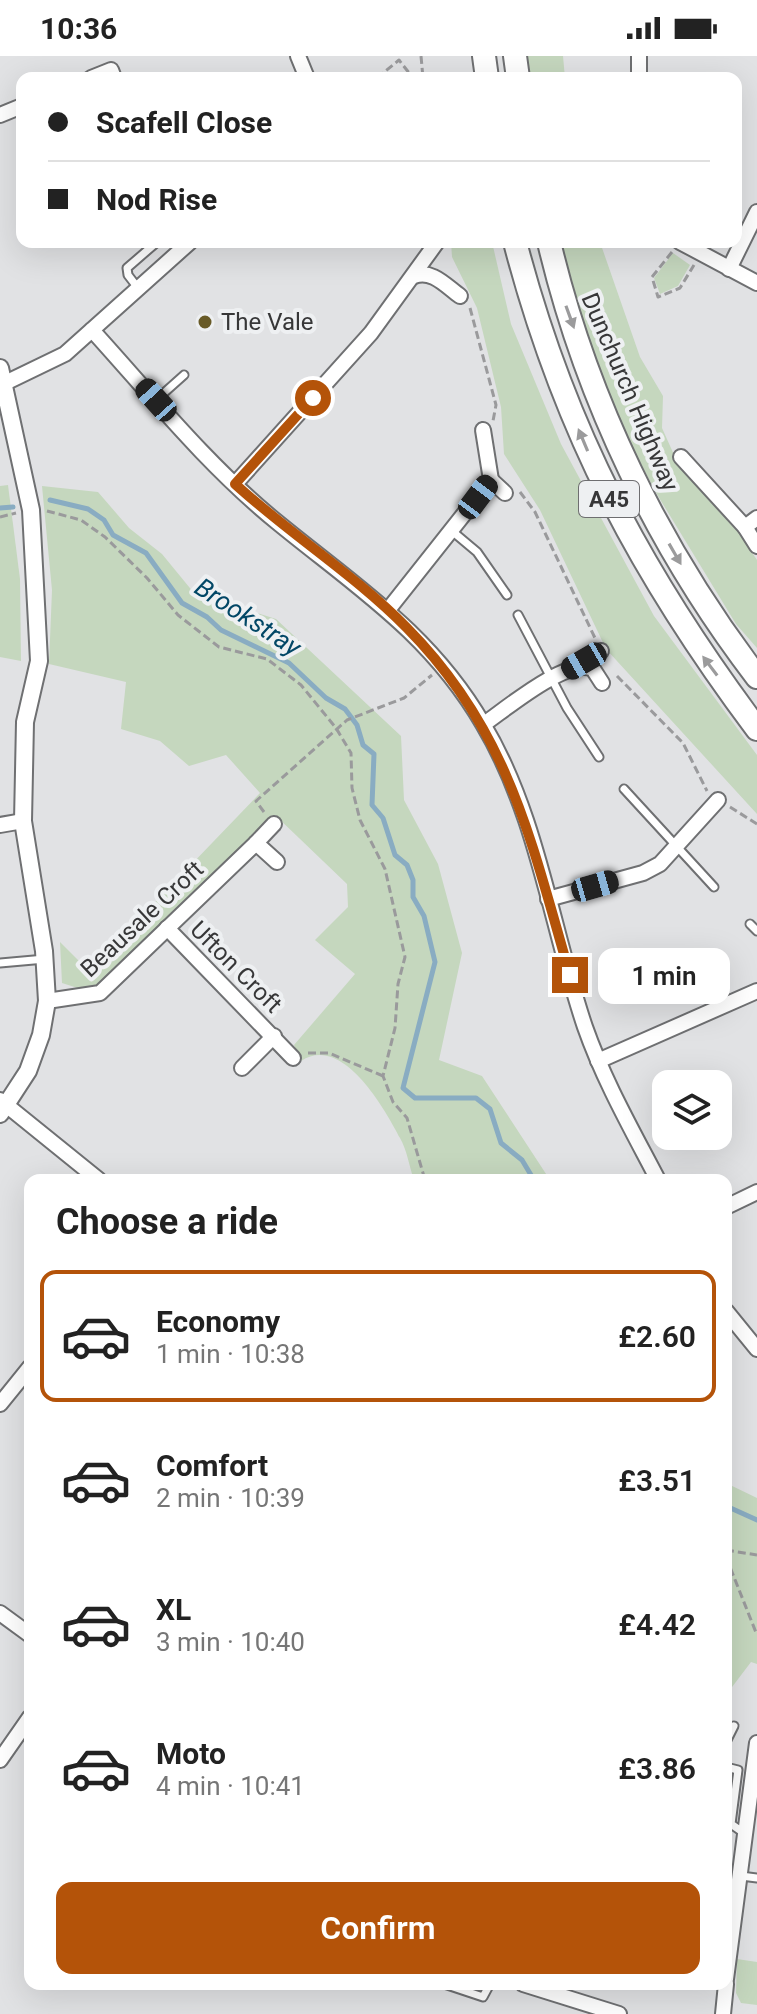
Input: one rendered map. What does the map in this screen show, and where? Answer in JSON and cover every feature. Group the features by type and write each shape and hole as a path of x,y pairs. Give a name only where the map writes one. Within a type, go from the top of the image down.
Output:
{"highway":[{"name":"A45","path":"517,248 536,317 602,486 659,589 701,655 757,729"},
{"name":"Dunchurch Highway","path":"550,248 561,293 629,469 678,559 726,636 757,677"}],"street":[{"path":"742,243 757,212"},
{"path":"91,1174 3,1107 31,1063 47,1001 45,959 23,821 25,722 39,661 31,510 2,376 65,354 183,248"},
{"path":"235,484 371,333 433,248"},
{"path":"689,248 757,283"},
{"path":"729,269 739,248"},
{"path":"414,276 423,273 432,275 460,296"},
{"path":"92,330 235,484 388,610 442,666 484,724 524,814 598,1061 655,1174"},
{"path":"388,610 491,480 488,427"},
{"path":"681,457 751,523 757,546"},
{"path":"491,480 509,488"},
{"path":"484,724 552,678 601,651"},
{"path":"567,671 586,665 593,669 602,683"},
{"path":"548,899 643,873 660,864 718,800"},
{"path":"0,825 23,821"},
{"name":"Beausale Croft","path":"47,1001 100,993 274,824"},
{"path":"256,843 277,862"},
{"name":"Ufton Croft","path":"167,928 293,1058"},
{"path":"598,1061 757,991"},
{"name":"Ufton Croft","path":"242,1068 274,1036"},
{"path":"732,1204 757,1192"},
{"path":"732,1318 757,1349"},
{"path":"0,1404 24,1378"},
{"path":"0,1613 24,1631"},
{"path":"0,1760 24,1726"},
{"path":"732,1913 757,1743"},
{"path":"542,1990 619,2014"},
{"path":"723,2014 725,1990"}],"lane":[{"path":"138,288 128,275 127,268 150,248"},
{"path":"156,400 184,375"},
{"path":"452,531 477,552 507,595"},
{"path":"518,615 599,757"},
{"path":"624,789 714,887"},
{"path":"750,924 757,931"},
{"path":"0,963 45,959"},
{"path":"732,1730 734,1726"},
{"path":"732,1768 738,1770 732,1816"},
{"path":"732,1825 744,1833"},
{"path":"738,1875 757,1878"},
{"path":"462,1990 483,1997 487,1990"}],"path":[{"path":"384,72 405,56"},
{"path":"399,60 408,72"},
{"path":"674,248 652,277 658,297 680,288 699,254"},
{"path":"460,296 471,310 496,405 488,427"},
{"path":"509,488 535,512 601,651 618,678 683,743 709,793 757,824"},
{"path":"0,517 31,510 53,511 67,515 105,537 147,578 178,615 219,647 267,659 301,685 336,728 351,753 352,788 360,820 385,869 405,957 395,1028 383,1076 393,1102 407,1118 423,1174"},
{"path":"274,824 256,801 347,720 404,698 442,666"},
{"path":"293,1058 315,1051 329,1053 383,1076"},
{"path":"732,1551 757,1555"},
{"path":"732,1572 757,1635"}],"green space":[{"path":"526,56 563,56 564,72 527,72"},
{"path":"451,248 493,248 511,324 561,444 654,616 757,755 757,814 606,649 540,510 504,454 501,407 477,308 452,257"},
{"path":"561,248 602,248 640,357 663,396 662,428 675,457 729,518 757,560 757,648 736,624 658,496 614,414 571,289"},
{"path":"673,253 690,265 678,286 660,294 654,278"},
{"path":"8,485 20,579 21,661 0,657 0,486"},
{"path":"42,486 98,492 129,528 162,554 194,593 276,619 401,736 404,800 438,864 462,953 439,1060 482,1076 546,1174 412,1174 400,1138 360,1078 332,1057 316,1055 301,1061 294,1045 355,974 315,940 348,907 347,884 275,815 103,985 87,991 62,983 60,942 89,971 260,793 226,755 189,766 160,741 121,729 126,682 49,664 52,590"},
{"path":"732,1486 757,1498 757,1664 751,1662 732,1687"},
{"path":"737,1959 757,1962 757,2005 741,2003 736,1993"}],"waterway":[{"name":"Brookstray","path":"50,500 88,509 104,520 113,535 146,553 182,603 207,617 221,630 289,663 326,698 345,709 357,725 363,745 374,754 372,805 383,818 395,855 407,865 413,880 413,897 424,916 435,962 403,1088 415,1098 476,1098 490,1109 501,1143 522,1160 530,1174"},
{"path":"0,508 13,507"},
{"name":"Brookstray","path":"732,1509 757,1520"}],"place":[{"name":"The Vale","path":"205,322"}],"route":[{"path":"313,398 235,484 276,522 344,571 388,610 461,690 484,724 511,780 524,814 570,975"}]}
